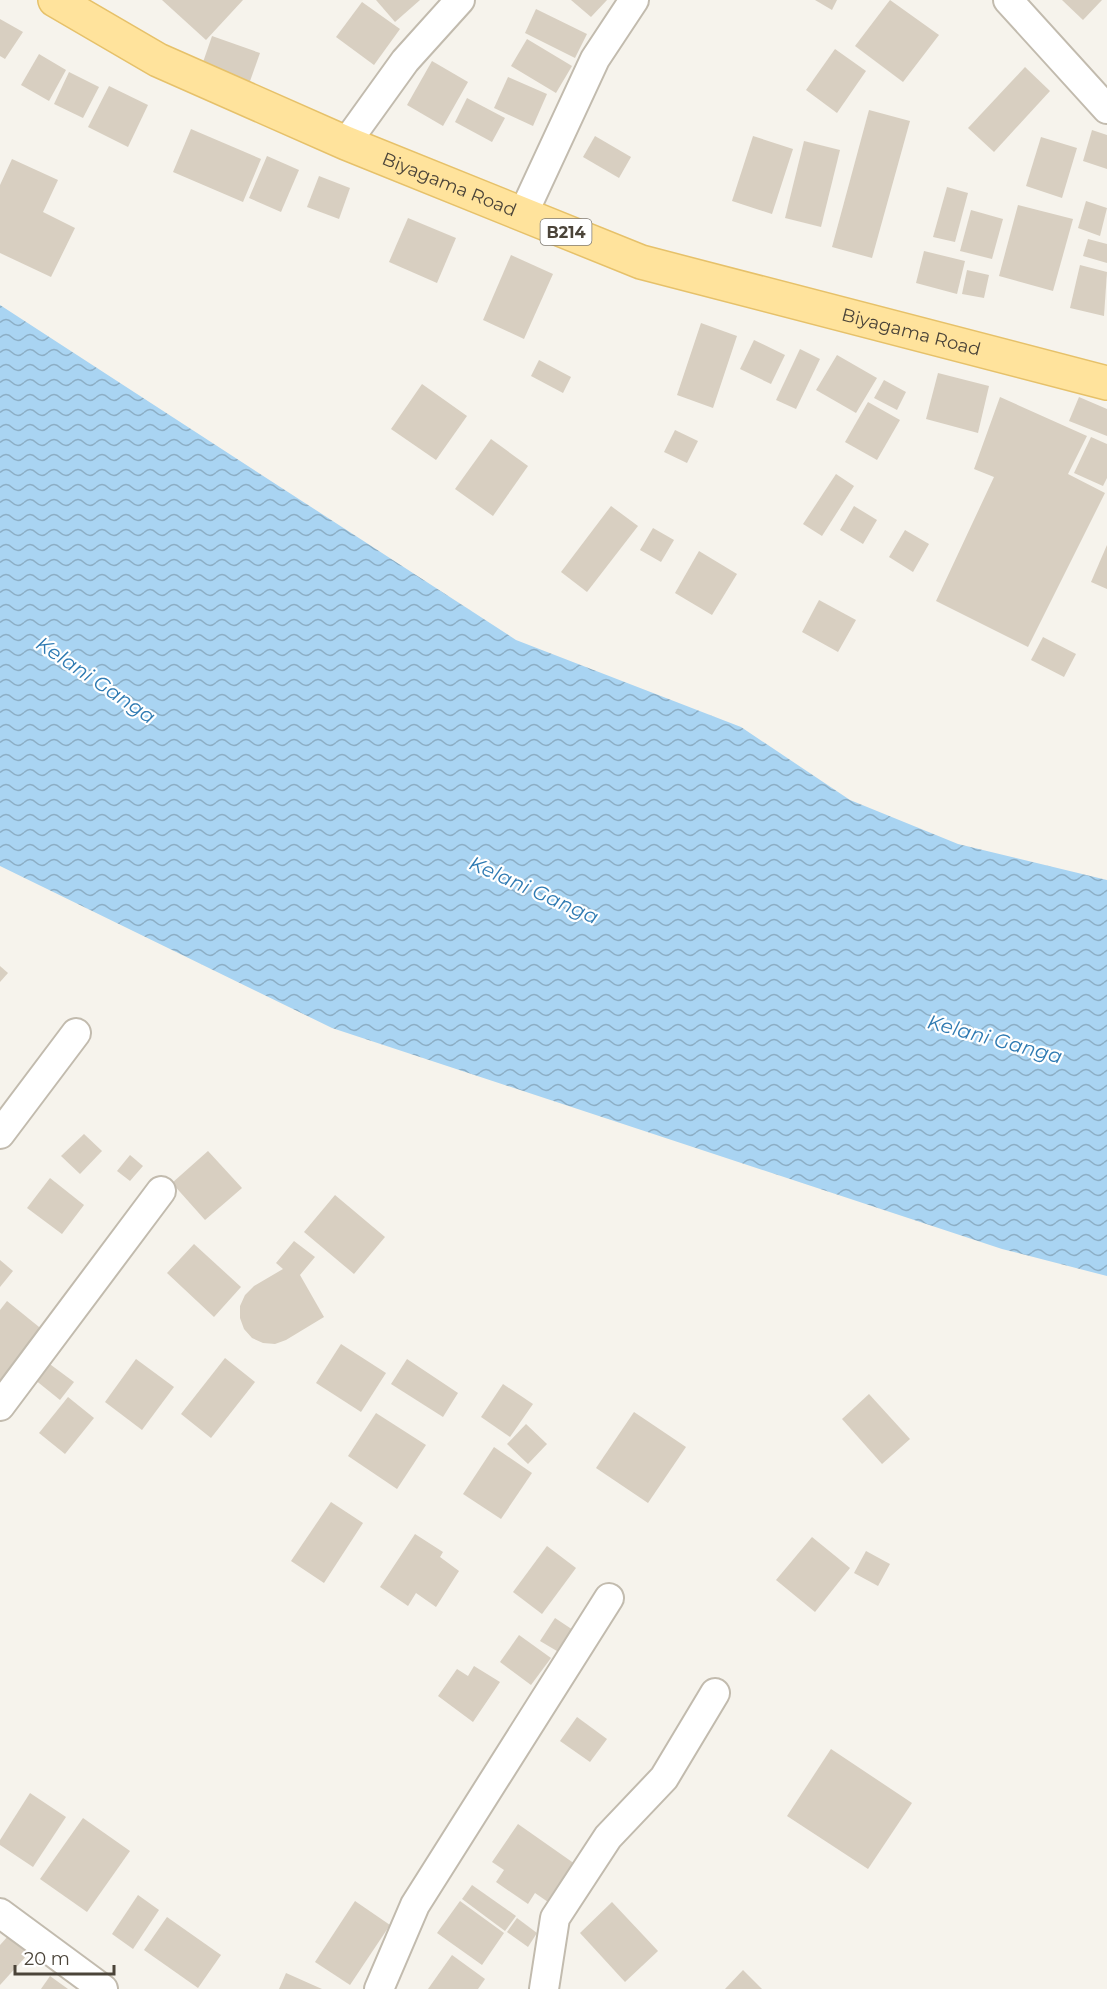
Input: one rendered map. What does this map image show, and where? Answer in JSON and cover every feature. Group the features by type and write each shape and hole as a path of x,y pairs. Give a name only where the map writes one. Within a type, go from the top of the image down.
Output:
{"main road":[{"name":"Biyagama Road","path":"55,0 158,60 346,143 641,262 1107,383"}],"street":[{"path":"346,143 405,61 460,0"},
{"path":"523,214 595,59 634,0"},
{"path":"1008,0 1107,109"},
{"path":"0,1134 75,1033"},
{"path":"0,1407 160,1191"},
{"path":"379,1989 415,1905 609,1598"},
{"path":"544,1989 555,1918 608,1837 664,1778 715,1693"},
{"path":"0,1913 103,1989"}],"water":[{"name":"Kelani Ganga","path":"0,305 516,640 741,727 850,800 958,844 1107,880 1107,1276 1002,1249 332,1028 0,866"}],"building":[{"path":"162,0 243,0 206,40"},
{"path":"376,0 420,0 395,22"},
{"path":"571,0 607,0 591,17"},
{"path":"815,0 837,0 832,10"},
{"path":"890,0 939,35 903,82 855,46"},
{"path":"1062,0 1102,0 1083,20"},
{"path":"362,2 400,29 374,65 336,37"},
{"path":"536,9 587,34 575,58 525,33"},
{"path":"0,19 23,32 5,59 0,56"},
{"path":"212,36 260,53 249,84 201,68"},
{"path":"527,39 572,66 556,93 511,66"},
{"path":"835,49 866,71 837,113 806,90"},
{"path":"39,54 66,70 49,101 21,85"},
{"path":"432,61 468,82 443,126 407,105"},
{"path":"1025,67 1050,91 994,152 968,128"},
{"path":"69,72 99,87 83,118 54,104"},
{"path":"508,77 547,94 533,126 494,108"},
{"path":"109,86 148,105 128,147 88,127"},
{"path":"467,98 505,118 492,142 455,122"},
{"path":"869,110 910,121 872,258 832,247"},
{"path":"191,129 261,159 243,202 173,172"},
{"path":"1092,130 1107,135 1107,169 1083,161"},
{"path":"595,136 631,157 619,178 583,157"},
{"path":"753,136 793,149 772,214 732,201"},
{"path":"1041,137 1077,148 1062,198 1026,186"},
{"path":"804,141 840,150 821,227 785,218"},
{"path":"267,156 299,170 281,212 249,198"},
{"path":"12,159 58,180 43,212 75,228 51,277 0,253 0,185"},
{"path":"319,176 350,188 339,219 307,207"},
{"path":"947,187 968,193 955,242 933,237"},
{"path":"1086,201 1107,208 1100,236 1078,228"},
{"path":"1018,205 1073,219 1053,291 999,276"},
{"path":"971,210 1003,219 992,259 960,251"},
{"path":"408,218 456,238 437,283 389,262"},
{"path":"1088,239 1107,244 1107,263 1083,256"},
{"path":"924,251 965,261 957,294 916,283"},
{"path":"511,255 553,274 524,339 483,320"},
{"path":"1080,265 1107,272 1104,316 1070,308"},
{"path":"967,270 989,275 984,298 962,294"},
{"path":"701,323 737,336 713,408 677,395"},
{"path":"754,340 785,355 771,384 740,369"},
{"path":"800,349 820,359 796,409 776,400"},
{"path":"837,355 877,378 856,413 816,390"},
{"path":"539,360 571,377 563,393 531,376"},
{"path":"938,373 989,386 978,433 926,419"},
{"path":"884,380 906,392 897,410 874,398"},
{"path":"422,384 467,416 436,460 391,429"},
{"path":"1000,397 1087,436 1068,474 1105,493 1028,647 936,601 994,477 974,469"},
{"path":"1079,397 1107,409 1107,436 1069,421"},
{"path":"868,402 900,420 877,460 845,442"},
{"path":"675,430 698,441 687,463 664,452"},
{"path":"1091,437 1107,444 1107,478 1103,486 1074,473"},
{"path":"491,439 528,466 493,516 455,489"},
{"path":"836,474 854,486 822,536 803,524"},
{"path":"611,506 638,526 587,592 561,572"},
{"path":"854,506 877,520 863,544 840,530"},
{"path":"653,528 674,540 661,562 640,550"},
{"path":"905,530 929,544 913,572 889,557"},
{"path":"1107,545 1107,589 1091,582"},
{"path":"699,551 737,574 712,615 675,593"},
{"path":"819,600 856,620 838,652 802,632"},
{"path":"1043,637 1076,654 1064,677 1031,660"},
{"path":"0,966 8,973 0,982"},
{"path":"84,1134 102,1151 80,1174 61,1156"},
{"path":"208,1151 242,1188 205,1220 172,1183"},
{"path":"130,1155 143,1166 130,1181 117,1171"},
{"path":"50,1178 84,1205 62,1234 27,1208"},
{"path":"335,1195 385,1237 354,1274 304,1232"},
{"path":"294,1241 315,1257 300,1275 324,1317 286,1340 275,1344 263,1343 252,1338 244,1329 240,1318 240,1306 245,1295 254,1286 283,1269 276,1263"},
{"path":"194,1244 241,1287 214,1317 167,1273"},
{"path":"0,1260 13,1271 0,1287"},
{"path":"7,1301 44,1331 0,1385 0,1310"},
{"path":"341,1344 386,1373 361,1412 316,1383"},
{"path":"225,1358 255,1382 211,1438 181,1414"},
{"path":"136,1359 174,1387 142,1430 105,1402"},
{"path":"407,1359 458,1393 443,1417 391,1384"},
{"path":"47,1362 74,1382 60,1400 34,1379"},
{"path":"503,1384 533,1404 510,1437 481,1417"},
{"path":"869,1394 910,1439 882,1464 842,1419"},
{"path":"68,1397 94,1418 65,1454 39,1433"},
{"path":"634,1412 686,1447 648,1503 596,1468"},
{"path":"376,1413 426,1445 397,1489 348,1456"},
{"path":"526,1424 547,1444 528,1464 507,1444"},
{"path":"494,1447 532,1473 501,1519 463,1494"},
{"path":"331,1502 363,1523 324,1583 291,1561"},
{"path":"415,1534 443,1552 440,1557 459,1571 436,1607 416,1593 408,1606 380,1587"},
{"path":"812,1537 850,1568 815,1612 776,1580"},
{"path":"547,1546 576,1568 542,1614 513,1592"},
{"path":"866,1551 890,1564 878,1586 854,1573"},
{"path":"555,1618 576,1632 562,1654 540,1641"},
{"path":"519,1635 551,1658 531,1685 500,1662"},
{"path":"474,1666 500,1682 473,1722 438,1696 457,1669 468,1676"},
{"path":"577,1717 607,1739 590,1762 560,1741"},
{"path":"831,1749 912,1803 868,1869 787,1816"},
{"path":"30,1793 66,1817 33,1867 0,1845 0,1840"},
{"path":"83,1818 130,1851 87,1912 40,1879"},
{"path":"518,1824 575,1864 548,1902 535,1893 528,1904 496,1882 504,1870 492,1862"},
{"path":"472,1885 516,1916 505,1931 462,1899"},
{"path":"138,1895 159,1910 133,1949 112,1934"},
{"path":"355,1901 390,1925 350,1985 315,1962"},
{"path":"460,1901 504,1933 482,1965 437,1933"},
{"path":"612,1902 658,1951 625,1982 580,1933"},
{"path":"167,1917 221,1955 198,1988 144,1950"},
{"path":"517,1918 537,1933 528,1947 507,1932"},
{"path":"10,1934 30,1952 0,1985 0,1945"},
{"path":"452,1955 485,1979 478,1989 428,1989"},
{"path":"743,1970 762,1989 725,1989"},
{"path":"286,1973 322,1989 279,1989"},
{"path":"50,1976 68,1989 41,1989"}]}
